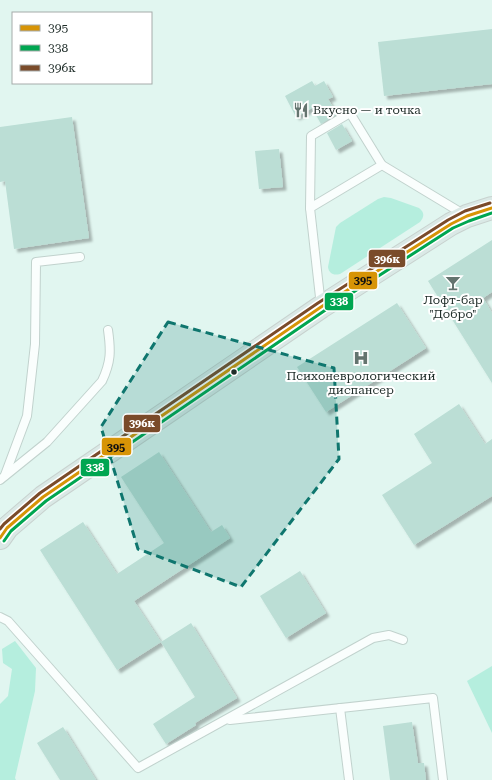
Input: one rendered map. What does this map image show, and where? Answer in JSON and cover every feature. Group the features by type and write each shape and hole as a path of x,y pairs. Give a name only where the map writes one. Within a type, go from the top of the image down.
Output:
{"main road":[{"path":"0,538 7,528 43,497 321,307 438,231 467,216 492,208"}],"lane":[{"path":"321,307 310,208 311,136 350,113 382,165 467,216"},
{"path":"310,208 382,165"},
{"path":"2,477 27,416 35,344 36,262 80,256"},
{"path":"2,477 46,442 102,381 108,369 110,358 108,330"},
{"path":"0,617 8,621 138,768 373,638 389,635 403,640"},
{"path":"224,720 433,698 443,780"},
{"path":"340,708 349,780"}],"highlighted area":[{"path":"168,322 334,368 339,459 241,587 138,549 101,427"}],"green space":[{"path":"384,197 419,208 423,214 422,220 340,274 332,274 328,267 336,227 378,199"},
{"path":"15,641 36,668 35,691 15,778 16,780 0,780 0,704 8,696 12,669 3,663 2,649"},
{"path":"492,666 492,733 467,681"}],"building":[{"path":"492,29 492,84 384,96 378,42"},
{"path":"312,81 315,86 324,81 333,97 328,99 337,114 321,124 312,108 296,117 285,96"},
{"path":"72,117 89,238 14,249 5,181 0,182 0,127"},
{"path":"342,124 352,141 336,150 327,133"},
{"path":"279,149 283,187 259,189 255,151"},
{"path":"492,240 492,292 483,298 492,313 492,383 428,281"},
{"name":"Психоневрологический диспансер","path":"397,303 426,348 326,412 297,367"},
{"path":"459,404 485,444 492,439 492,496 414,545 382,495 432,463 414,434"},
{"path":"159,452 211,532 222,525 230,538 134,601 161,642 117,670 40,550 83,522 117,574 164,543 121,477"},
{"path":"300,571 326,613 286,638 260,596"},
{"path":"191,623 237,698 195,723 196,725 166,744 153,724 195,697 161,642"},
{"path":"412,722 418,763 424,763 426,780 390,780 383,726"},
{"path":"63,727 96,780 60,780 37,743"}],"transit line":[{"name":"396к","path":"0,529 40,493 318,303 448,220 465,211 490,203"},
{"name":"395","path":"0,538 7,528 43,497 321,307 451,224 467,216 492,208"},
{"name":"338","path":"4,541 11,531 46,501 324,311 453,228 492,213"}],"place":[{"name":"Вкусно — и точка","path":"301,110"},
{"name":"Лофт-бар \"Добро\"","path":"453,283"},
{"name":"Психоневрологический диспансер","path":"361,358"}]}
